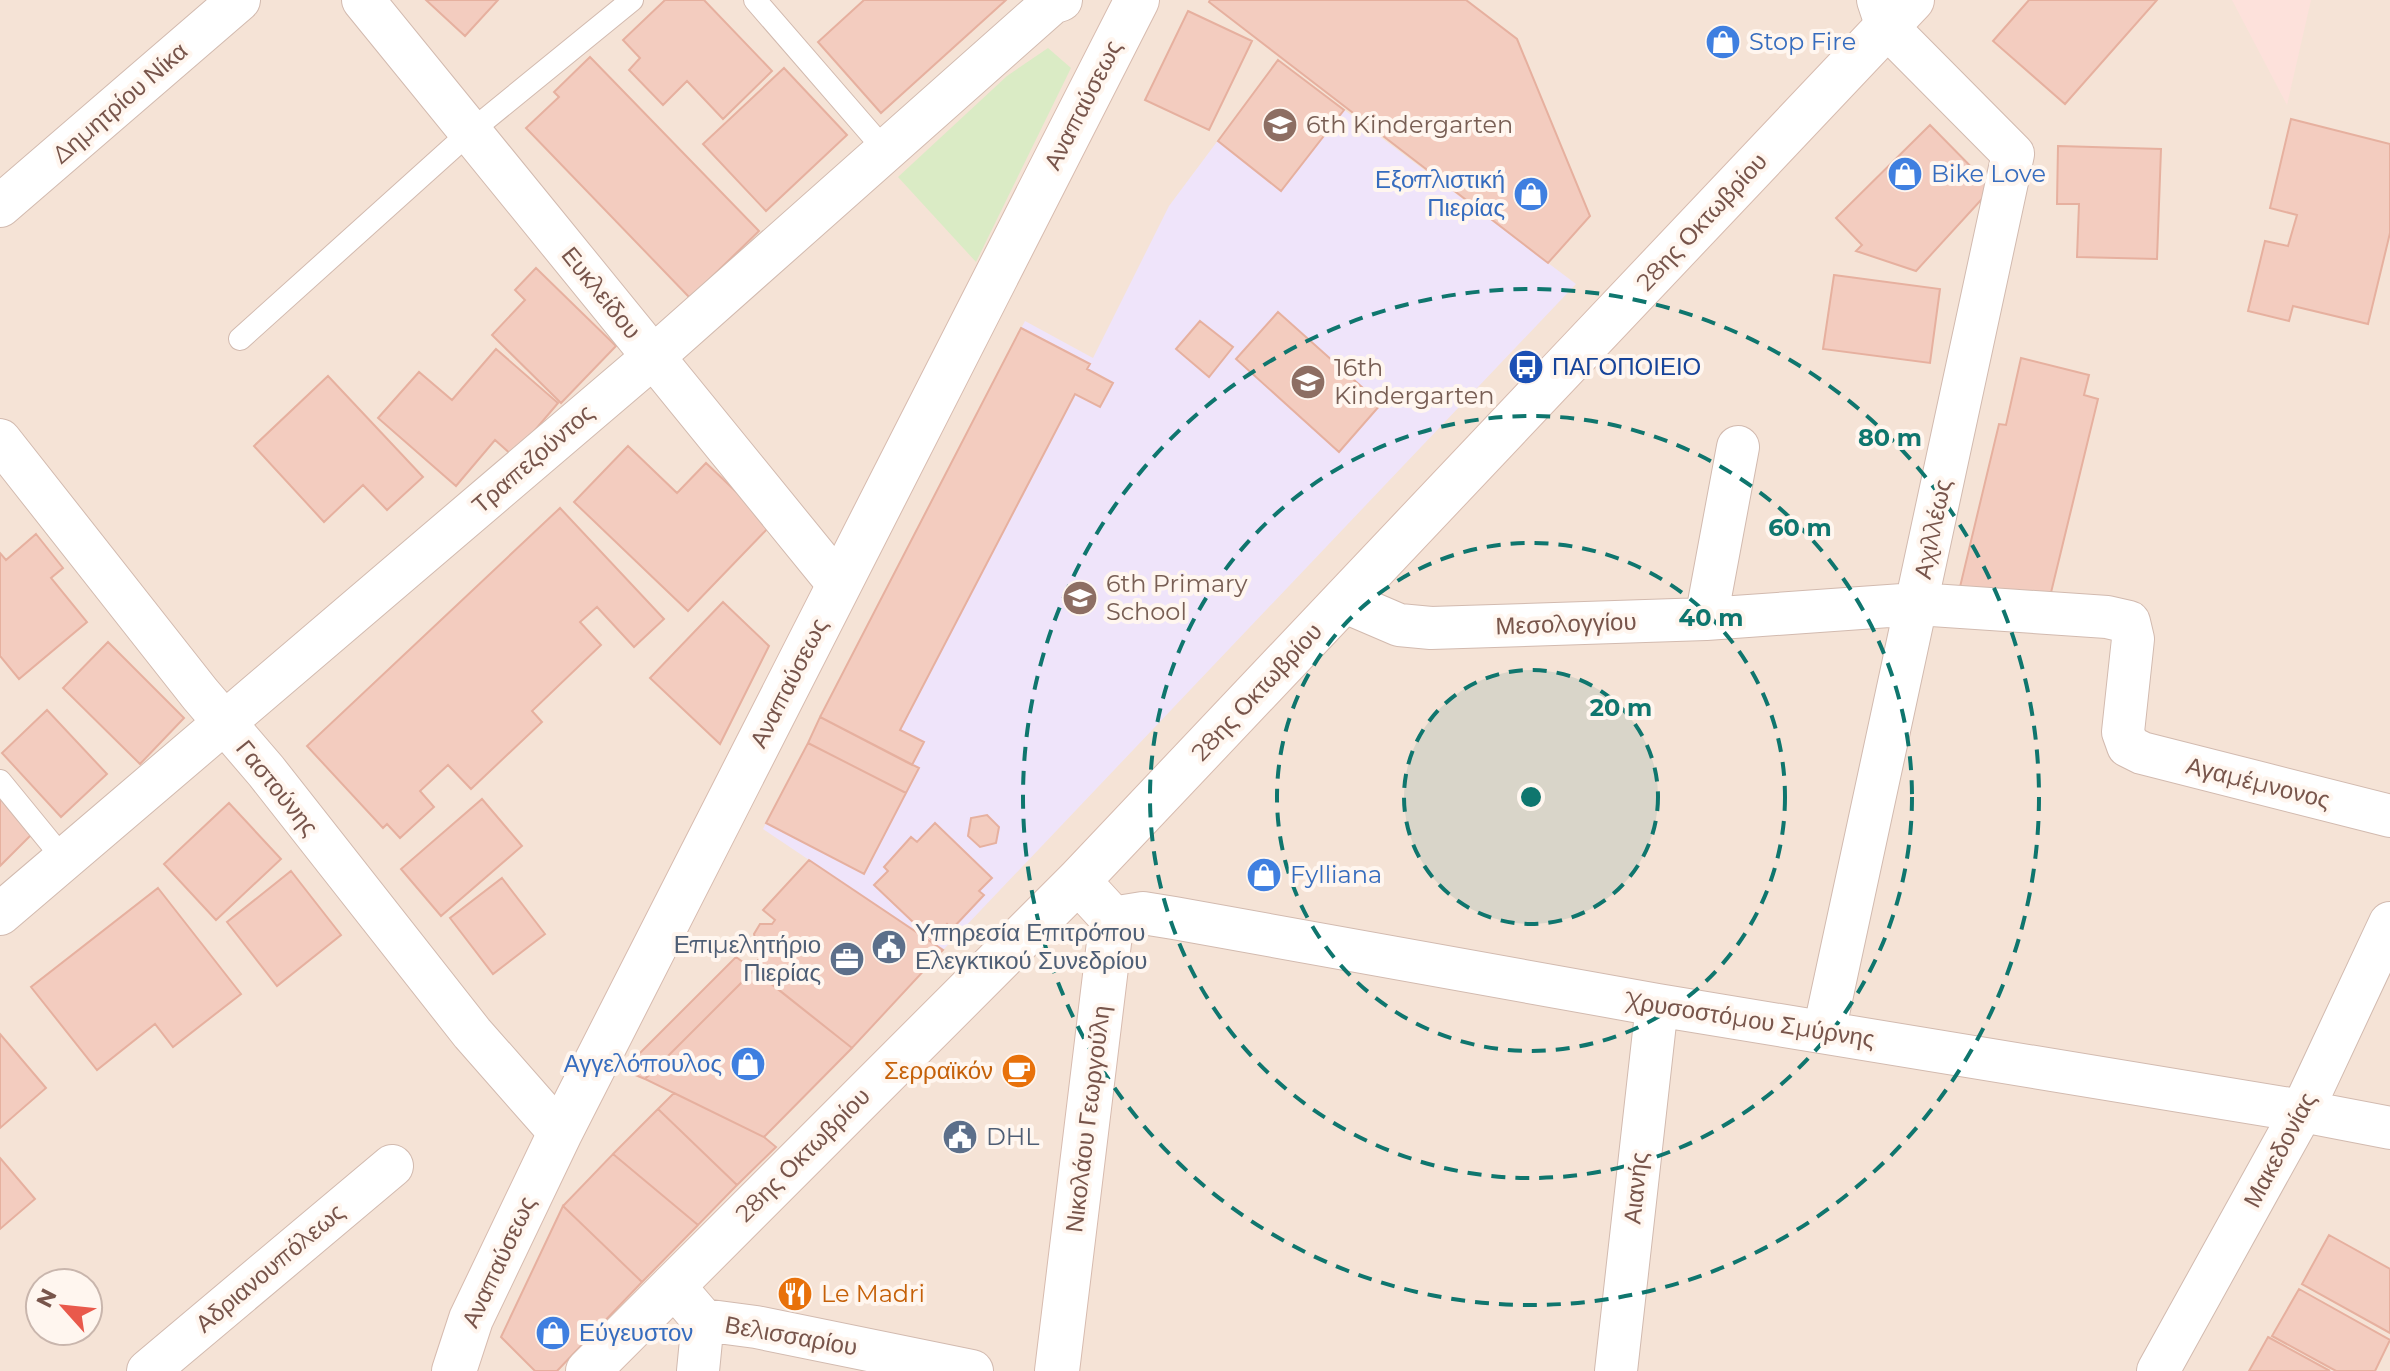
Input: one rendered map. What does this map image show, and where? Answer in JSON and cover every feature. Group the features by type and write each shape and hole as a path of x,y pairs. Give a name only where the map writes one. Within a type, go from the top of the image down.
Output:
{"main road":[{"name":"Αναπαύσεως","path":"454,1371 471,1319 560,1133 1133,1"},
{"name":"28ης Οκτωβρίου","path":"588,1371 1078,881 1343,601 1892,9"},
{"path":"1078,881 1112,918"},
{"name":"Νικολάου Γεωργούλη","path":"1057,1371 1112,918"},
{"path":"471,1319 491,1371"}],"street":[{"name":"Δημητρίου Νίκα","path":"0,206 239,0"},
{"name":"Ευκλείδου","path":"363,0 839,585"},
{"name":"Τραπεζούντος","path":"0,914 653,357 1052,3 1061,0"},
{"name":"Αχιλλέως","path":"1824,1032 2013,154 1892,9"},
{"name":"Γαστούνης","path":"0,440 472,1033 560,1133"},
{"path":"1706,619 1738,447"},
{"name":"Μεσολογγίου","path":"1343,601 1399,625 1431,628 1706,619 1917,604 2107,617 2129,622 2133,639 2123,732 2128,746"},
{"name":"Αγαμέμνονος","path":"2128,746 2142,753 2390,816"},
{"name":"Χρυσοστόμου Σμύρνης","path":"1112,918 1143,913 1174,918 1657,1005 2390,1128"},
{"name":"Μακεδονίας","path":"2158,1371 2302,1111 2390,923"},
{"name":"Αιανής","path":"1616,1371 1657,1005"},
{"name":"Αδριανουπόλεως","path":"148,1371 392,1166"},
{"name":"Βελισσαρίου","path":"673,1285 703,1320 756,1327 972,1371"},
{"path":"698,1371 703,1320"}],"lane":[{"path":"240,339 470,132 632,0"},
{"path":"755,0 885,150"},
{"path":"0,781 63,858"}],"shaded area":[{"path":"0,0 2390,0 2390,1371 0,1371"},
{"path":"2232,0 2311,0 2287,105"},
{"name":"6th Primary School","path":"1278,60 1576,284 943,950 763,829 1025,321 1093,358 1169,206"}],"green space":[{"path":"1048,48 1071,68 976,262 898,177 1007,76"}],"building":[{"path":"426,0 498,0 465,36"},
{"path":"665,0 704,0 772,71 723,119 687,81 663,105 629,70 640,58 623,40"},
{"path":"864,0 1006,0 881,113 818,42"},
{"path":"1210,0 1466,0 1517,39 1590,216 1548,263"},
{"path":"2029,0 2157,0 2065,104 1993,41"},
{"path":"1188,11 1252,41 1209,130 1145,100"},
{"path":"590,57 759,231 690,298 526,128 559,97 554,92"},
{"name":"6th Kindergarten","path":"1278,60 1344,110 1281,191 1218,141"},
{"path":"784,68 847,135 766,211 703,144"},
{"path":"2291,119 2390,144 2390,233 2368,324 2293,306 2289,321 2248,311 2265,241 2288,246 2297,215 2270,208"},
{"path":"1930,125 1992,188 1916,271 1856,251 1862,245 1836,218"},
{"path":"2058,146 2161,149 2157,259 2077,257 2079,204 2057,204"},
{"path":"536,268 616,346 561,403 492,335 525,300 515,290"},
{"path":"1834,275 1940,289 1930,363 1823,349"},
{"name":"16th Kindergarten","path":"1278,312 1381,404 1339,452 1236,359"},
{"path":"1200,321 1233,347 1209,377 1176,349"},
{"path":"1021,328 1090,364 1087,369 1113,383 1100,407 1075,394 900,730 924,742 912,765 820,717"},
{"path":"496,349 558,403 513,456 495,440 456,486 378,418 419,372 452,400"},
{"path":"2021,358 2089,375 2084,395 2098,399 2047,609 1960,587 1999,424 2006,425"},
{"path":"328,376 423,477 387,510 363,485 324,522 254,446"},
{"path":"628,446 677,493 706,463 771,525 688,611 574,502"},
{"path":"560,508 664,619 634,647 597,607 580,622 601,645 532,711 542,722 471,789 448,765 420,791 434,807 400,838 387,824 383,828 307,746"},
{"path":"36,534 63,568 51,578 87,622 19,679 0,656 0,553 6,560"},
{"path":"723,602 769,646 720,744 650,678"},
{"path":"108,642 184,718 140,764 63,688"},
{"path":"47,710 107,774 61,817 2,753"},
{"path":"820,717 919,768 906,793 808,743"},
{"path":"808,743 906,793 864,874 766,823"},
{"path":"0,796 35,831 0,866"},
{"path":"482,799 522,846 441,916 401,869"},
{"path":"229,803 281,859 216,920 164,864"},
{"path":"987,815 999,827 996,843 980,847 968,836 971,818"},
{"path":"935,823 992,878 979,891 984,895 952,929 947,924 932,940 874,885 888,871 884,867 911,837 917,842"},
{"name":"Επιμελητήριο Πιερίας","path":"809,860 943,950 852,1048 751,968 770,947 762,947 756,942 754,934 760,924 772,924 775,920 763,910"},
{"path":"291,871 341,935 277,986 227,922"},
{"path":"502,878 545,934 493,974 450,918"},
{"path":"158,888 241,994 173,1047 155,1024 97,1070 31,987"},
{"path":"736,957 754,970 645,1079 623,1070"},
{"name":"Αγγελόπουλος","path":"754,970 852,1048 764,1137 645,1079"},
{"path":"0,1034 46,1088 0,1128"},
{"path":"674,1093 764,1137 776,1147 737,1185 658,1109"},
{"path":"658,1109 737,1185 698,1225 613,1154"},
{"path":"613,1154 698,1225 642,1282 563,1206"},
{"path":"0,1158 35,1199 0,1229"},
{"path":"563,1206 642,1282 557,1371 535,1371 501,1337"},
{"path":"2329,1235 2390,1269 2390,1333 2302,1284"},
{"path":"2299,1289 2390,1340 2375,1371 2336,1371 2272,1336"},
{"path":"2268,1337 2330,1371 2249,1371"}],"place":[{"name":"Stop Fire","path":"1723,42"},
{"name":"6th Kindergarten","path":"1280,125"},
{"name":"Bike Love","path":"1905,174"},
{"name":"Εξοπλιστική Πιερίας","path":"1531,194"},
{"name":"ΠΑΓΟΠΟΙΕΙΟ","path":"1526,367"},
{"name":"16th Kindergarten","path":"1308,382"},
{"name":"6th Primary School","path":"1080,598"},
{"name":"Fylliana","path":"1264,875"},
{"name":"Υπηρεσία Επιτρόπου Ελεγκτικού Συνεδρίου","path":"889,947"},
{"name":"Επιμελητήριο Πιερίας","path":"847,959"},
{"name":"Αγγελόπουλος","path":"748,1064"},
{"name":"Σερραϊκόν","path":"1019,1071"},
{"name":"DHL","path":"960,1137"},
{"name":"Le Madri","path":"795,1294"},
{"name":"Εύγευστον","path":"553,1333"}]}
